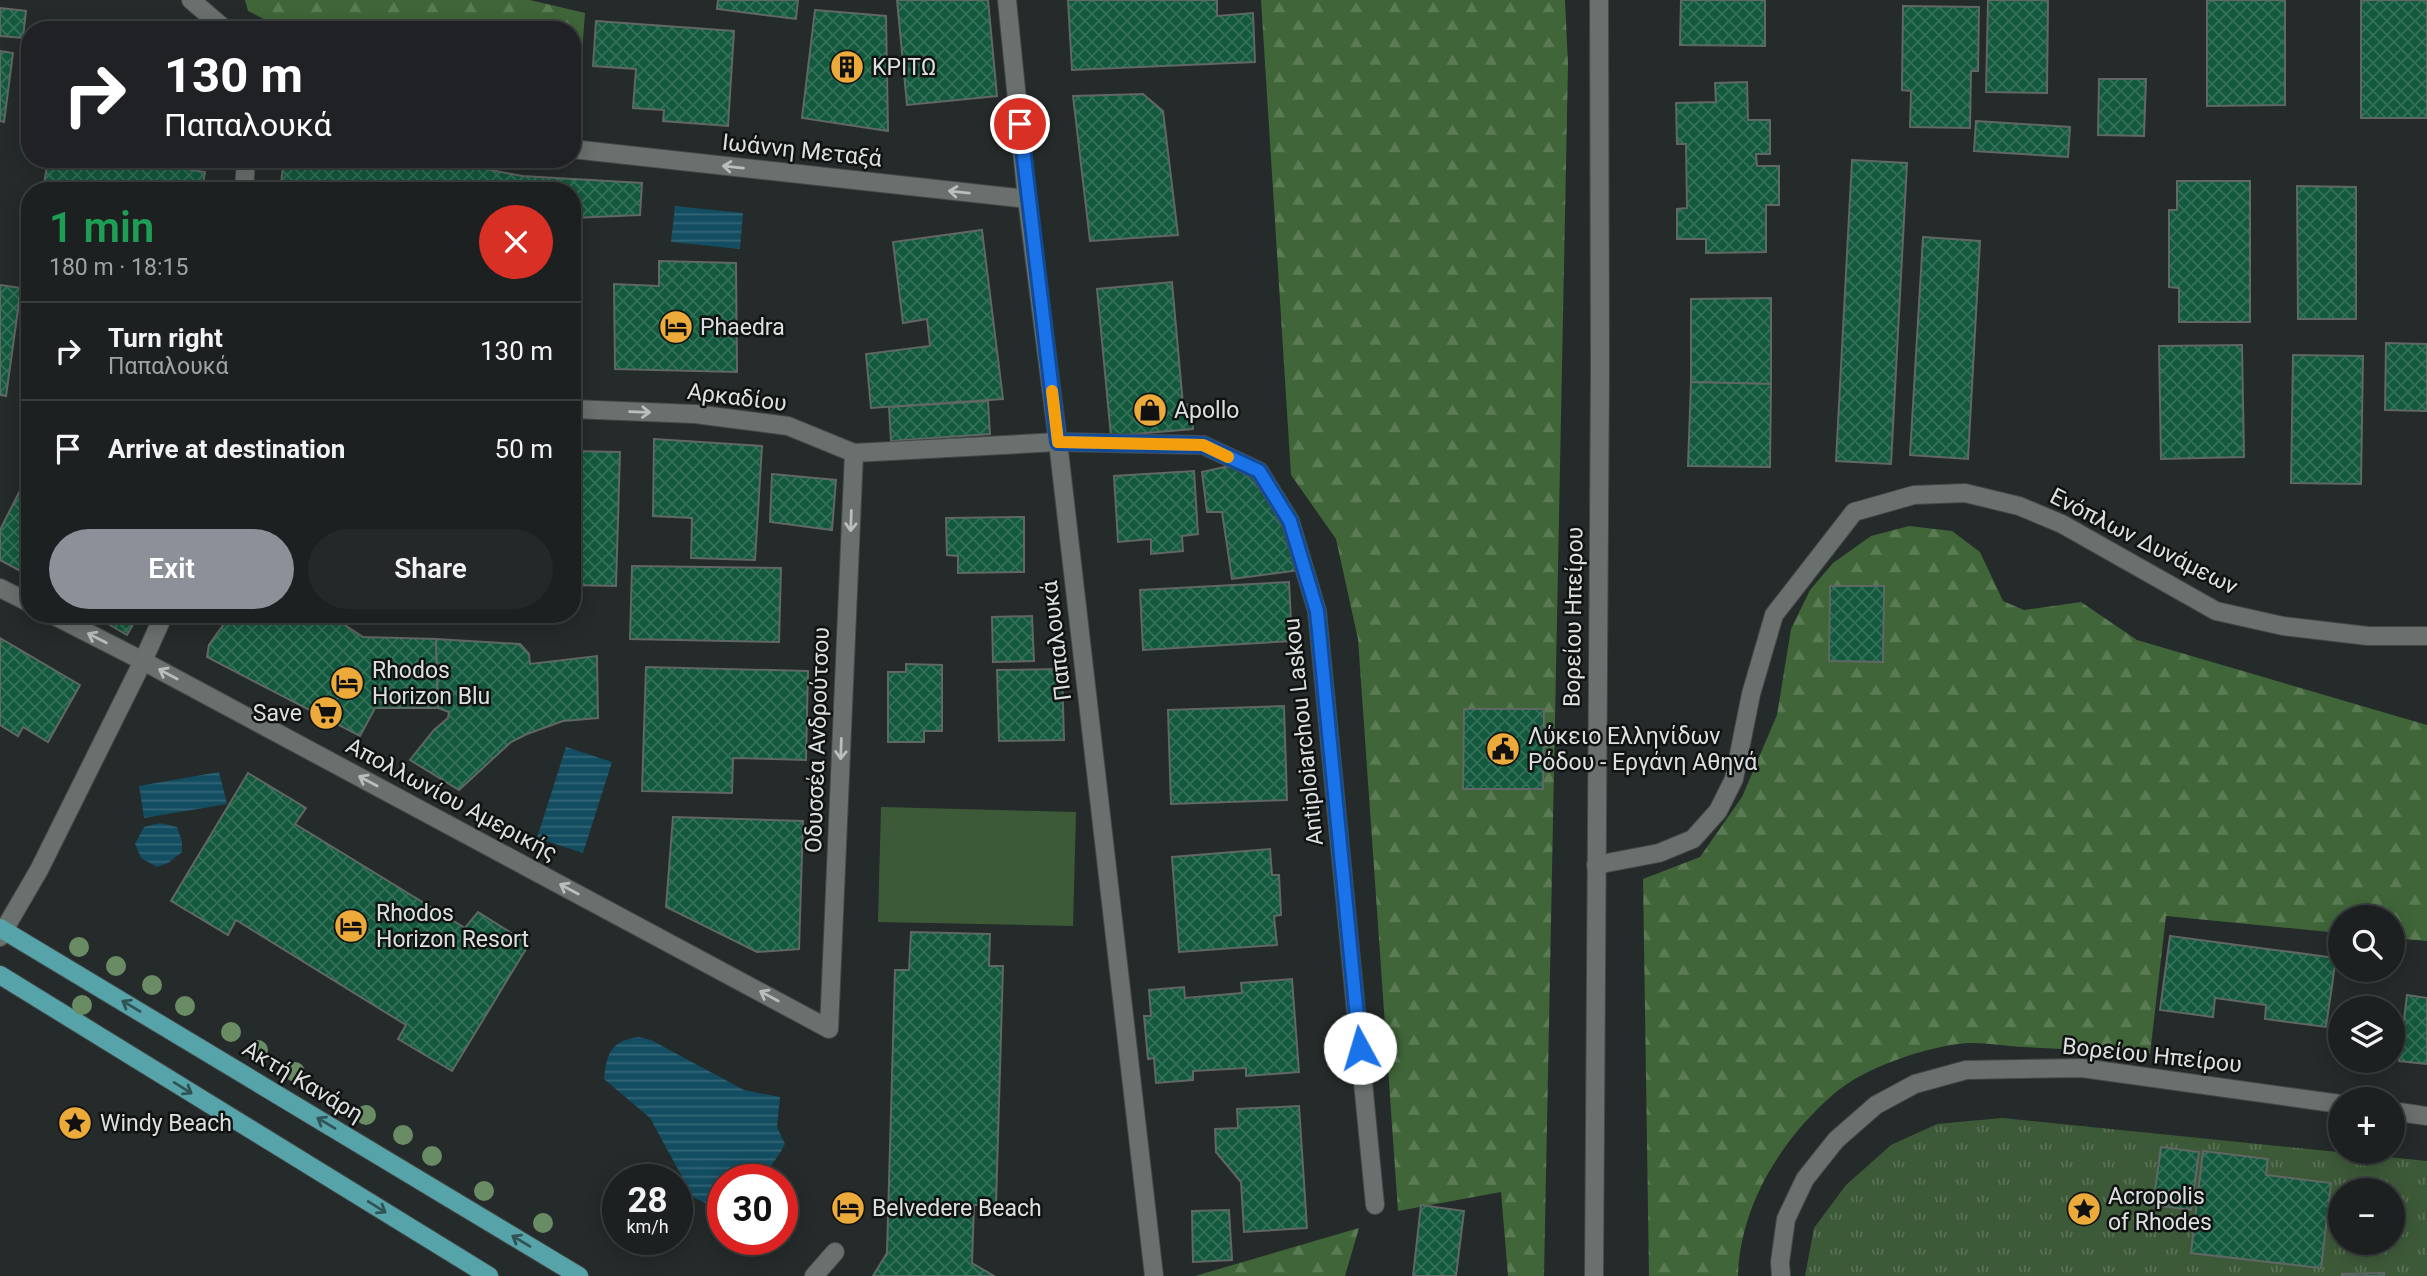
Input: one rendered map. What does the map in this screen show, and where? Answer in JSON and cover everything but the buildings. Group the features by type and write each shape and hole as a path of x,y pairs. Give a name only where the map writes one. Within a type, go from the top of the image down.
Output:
{"main road":[{"name":"Ακτή Κανάρη","path":"1,932 579,1276"},
{"path":"0,975 489,1276"}],"street":[{"path":"191,0 216,21"},
{"name":"Παπαλουκά","path":"1007,0 1027,199 1058,442 1154,1276"},
{"name":"Βορείου Ηπείρου","path":"1594,1276 1600,369 1599,0"},
{"name":"Ιωάννη Μεταξά","path":"581,150 1027,199"},
{"name":"Αρκαδίου","path":"581,409 695,414 788,426 854,453 1058,442"},
{"name":"Antiploiarchou Laskou","path":"1058,442 1203,445 1259,471 1290,521 1317,611 1375,1205"},
{"name":"Οδυσσέα Ανδρούτσου","path":"829,1029 854,453"},
{"name":"Ενόπλων Δυνάμεων","path":"1595,865 1659,853 1693,839 1718,811 1734,779 1751,694 1774,615 1854,512 1914,495 1965,492 2019,506 2062,524 2216,611 2283,626 2356,635 2427,636"},
{"path":"0,588 21,598"},
{"name":"Απολλωνίου Αμερικής","path":"69,623 829,1029"},
{"path":"1,932 24,898 160,623"},
{"name":"Βορείου Ηπείρου","path":"1781,1276 1780,1262 1786,1219 1805,1179 1836,1140 1876,1105 1915,1084 1966,1070 2082,1068 2328,1102"},
{"path":"2405,1113 2427,1116"},
{"path":"814,1276 835,1252"}],"green space":[{"path":"245,0 530,0 585,13 581,66 581,21 267,21 248,11"},
{"path":"1261,0 1565,0 1568,64 1544,1276 1508,1276 1501,1192 1398,1211 1358,639 1336,539 1291,475"},
{"path":"1909,526 1952,531 1980,552 2003,601 2024,610 2081,602 2137,640 2427,725 2427,941 2405,939 2405,905 2328,905 2328,932 2166,916 2150,1054 1966,1043 1927,1050 1877,1068 1835,1093 1798,1131 1782,1152 1767,1175 1747,1224 1738,1276 1649,1276 1643,879 1700,857 1742,797 1777,715 1791,629 1810,590 1833,563 1871,536"},
{"path":"881,807 1076,812 1073,926 878,922"},
{"name":"Acropolis of Rhodes","path":"2002,1118 2328,1151 2328,1164 2405,1164 2405,1159 2427,1161 2427,1276 1805,1276 1814,1228 1846,1185 1891,1145 1937,1124"},
{"path":"1359,1228 1345,1276 1195,1276"}],"water":[{"path":"675,206 743,213 740,249 671,242"},
{"path":"566,747 612,762 583,853 537,838"},
{"path":"219,772 227,804 144,818 139,786"},
{"path":"160,823 177,827 182,852 168,863 157,867 141,858 135,844 144,827"},
{"path":"639,1037 651,1040 744,1090 780,1097 777,1127 785,1144 773,1164 707,1164 707,1204 693,1197 693,1164 675,1164 650,1118 604,1079 612,1049 622,1041"}],"slow traffic":[{"path":"1052,391 1058,442 1203,445 1228,457"}],"place":[{"name":"ΚΡΙΤΩ","path":"847,67"},
{"name":"Phaedra","path":"676,327"},
{"name":"Apollo","path":"1150,410"},
{"name":"Rhodos Horizon Blu","path":"347,683"},
{"name":"Save","path":"326,713"},
{"name":"Λύκειο Ελληνίδων Ρόδου - Εργάνη Αθηνά","path":"1503,749"},
{"name":"Rhodos Horizon Resort","path":"351,926"},
{"name":"Windy Beach","path":"75,1123"},
{"name":"Belvedere Beach","path":"848,1208"},
{"name":"Acropolis of Rhodes","path":"2084,1209"}],"route":[{"path":"1020,124 1058,442 1203,445 1259,471 1290,521 1317,611 1360,1048"}]}
